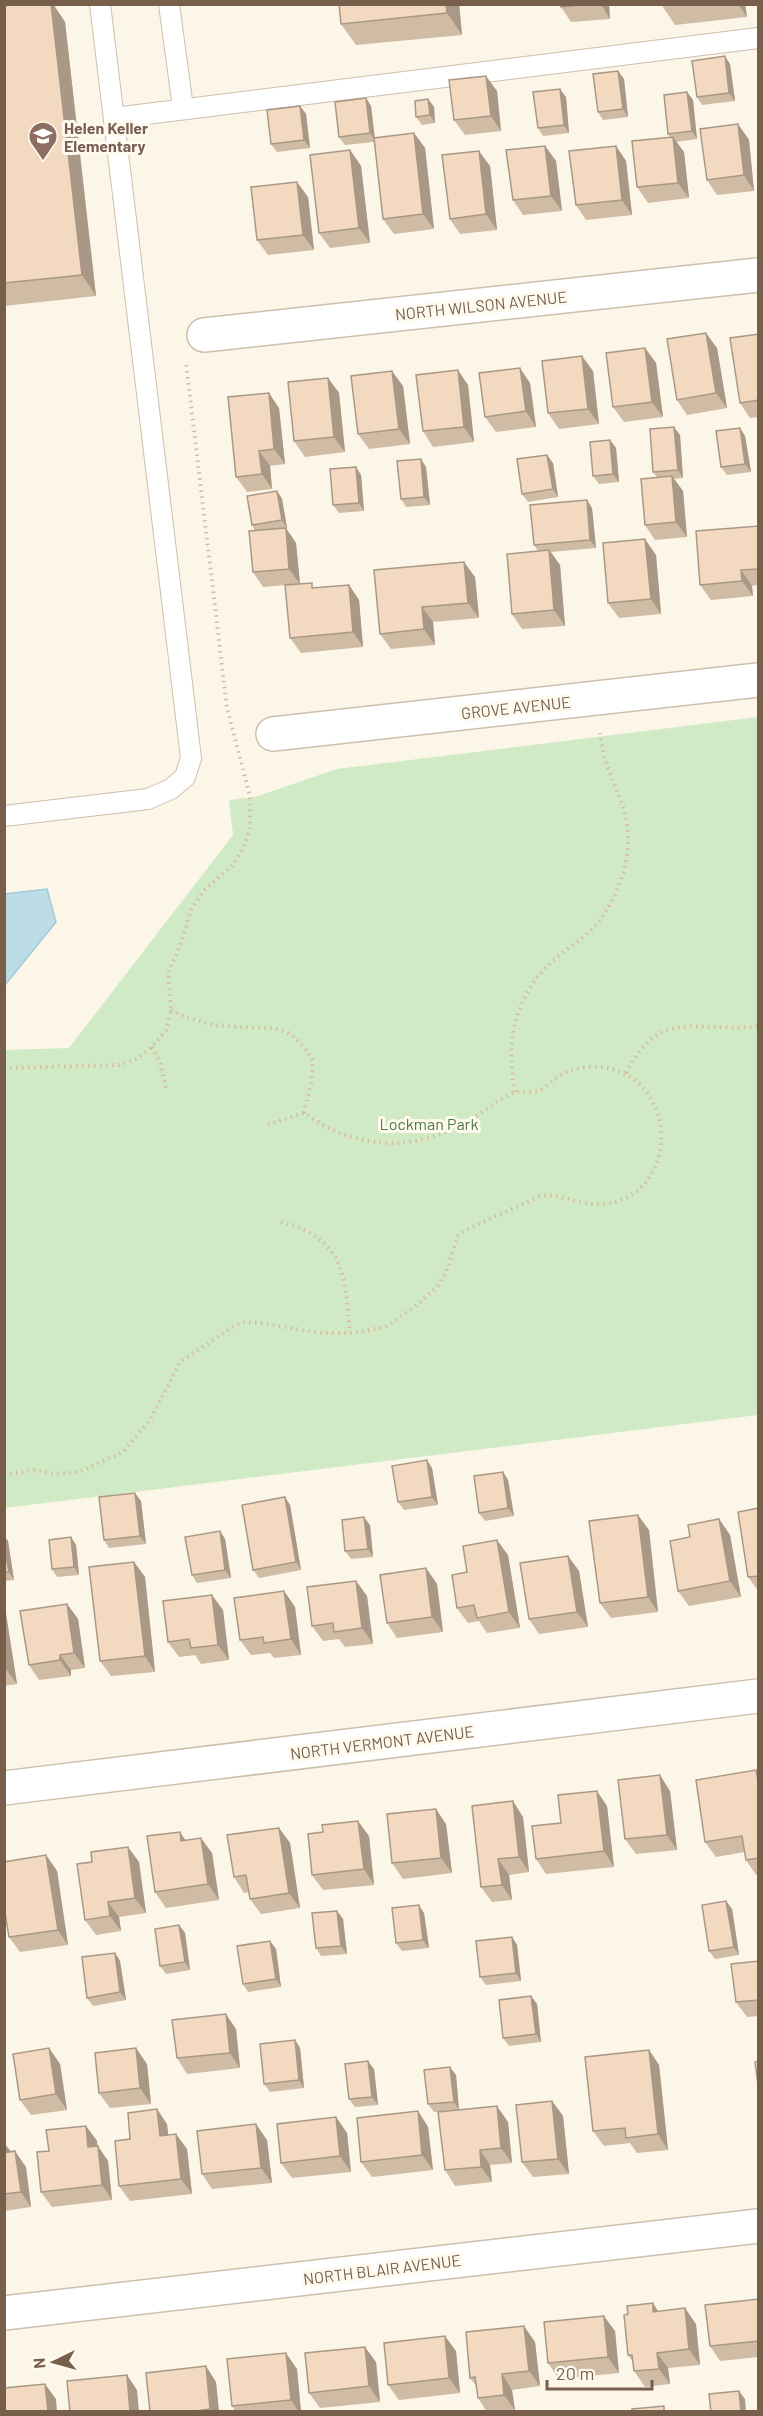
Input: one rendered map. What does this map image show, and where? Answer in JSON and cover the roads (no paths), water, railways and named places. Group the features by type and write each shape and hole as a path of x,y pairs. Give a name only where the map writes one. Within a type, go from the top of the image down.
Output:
{"street":[{"name":"NORTH WILSON AVENUE","path":"204,335 759,275"},
{"name":"GROVE AVENUE","path":"273,734 759,680"},
{"name":"NORTH VERMONT AVENUE","path":"4,1788 759,1696"},
{"name":"NORTH BLAIR AVENUE","path":"4,2313 759,2226"}],"lane":[{"path":"4,816 148,799 171,789 185,777 191,758 100,4"},
{"path":"169,4 183,108"},
{"path":"114,118 759,38"}],"water":[{"path":"47,889 56,922 5,985 5,894"}],"place":[{"name":"Helen Keller Elementary","path":"43,162"}],"park label":[{"name":"Lockman Park","path":"429,1123"}]}
